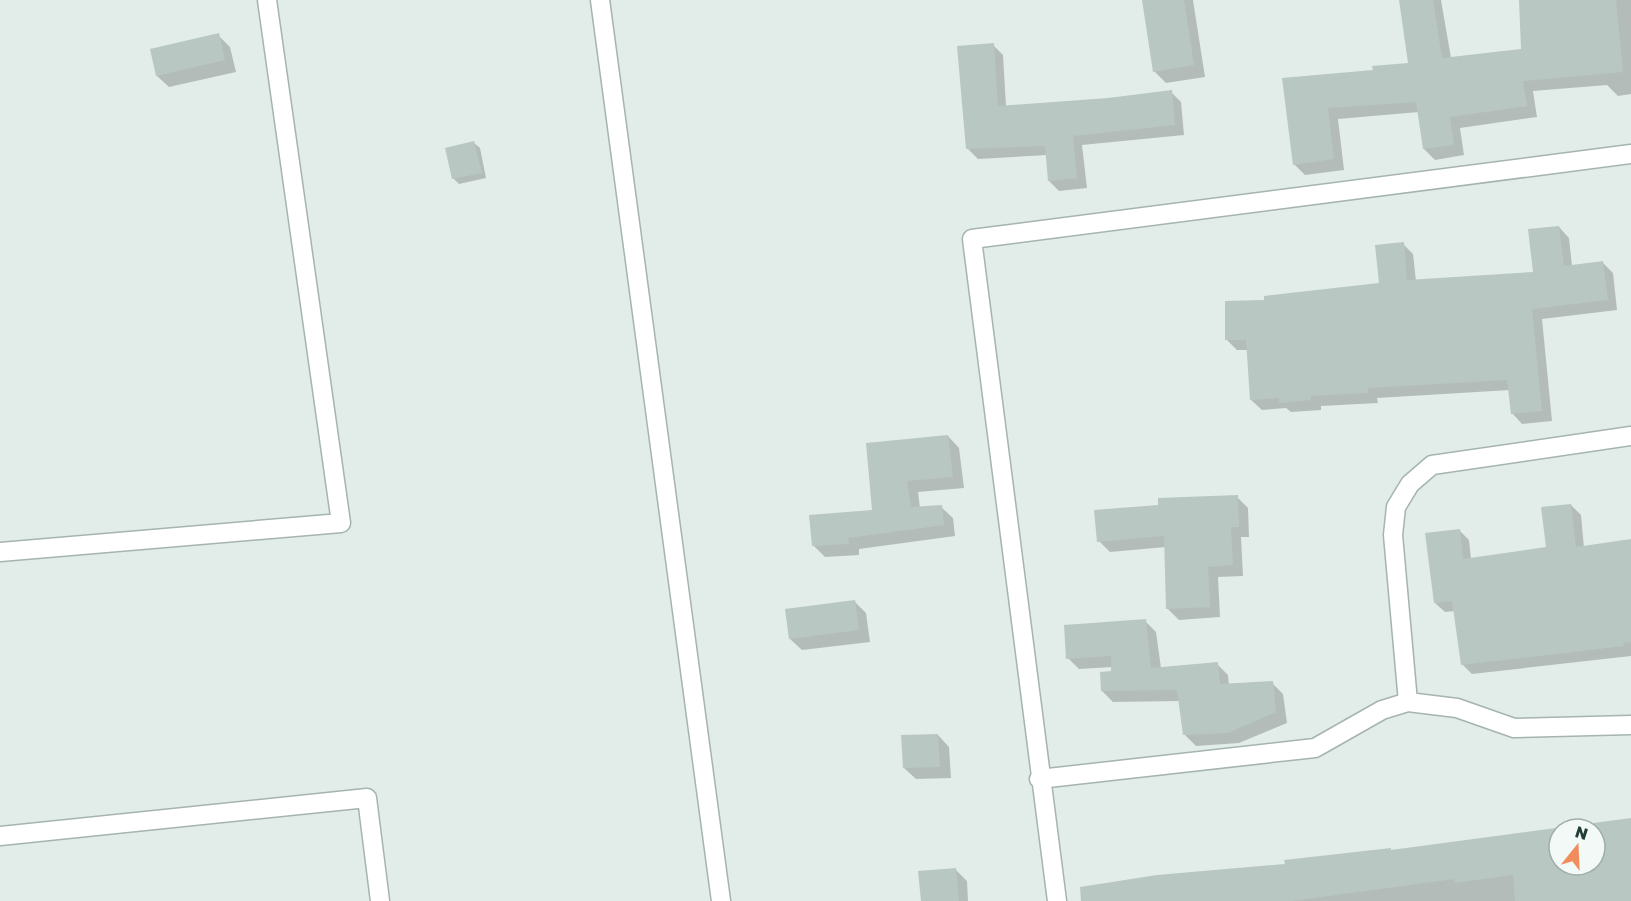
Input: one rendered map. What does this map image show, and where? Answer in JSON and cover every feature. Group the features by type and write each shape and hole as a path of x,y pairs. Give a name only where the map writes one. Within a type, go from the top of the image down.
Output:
{"street":[{"path":"0,552 340,523 267,0"},
{"path":"600,0 721,901"},
{"path":"1057,901 1039,779 972,239 1631,154"},
{"path":"1408,702 1393,535 1396,507 1410,484 1432,465 1631,436"},
{"path":"1039,779 1315,748 1382,710 1408,702 1457,708 1514,729 1631,725"},
{"path":"0,837 367,798 380,901"}],"building":[{"path":"1142,0 1184,0 1194,65 1153,72"},
{"path":"1399,0 1433,0 1442,58 1521,49 1519,0 1616,0 1623,72 1523,81 1527,106 1450,117 1454,145 1423,149 1416,102 1328,108 1334,159 1293,165 1282,78 1373,70 1372,66 1408,63"},
{"path":"219,33 225,60 156,76 150,49"},
{"path":"994,43 998,106 1108,98 1172,90 1175,125 1073,136 1077,178 1048,181 1045,146 966,149 957,46"},
{"path":"474,141 482,173 452,179 445,148"},
{"path":"1559,226 1564,266 1603,261 1608,300 1532,309 1542,411 1511,414 1507,380 1368,388 1368,393 1311,396 1311,400 1279,403 1279,398 1250,400 1246,340 1225,340 1225,301 1264,300 1264,296 1379,283 1375,245 1404,242 1407,280 1533,272 1528,229"},
{"path":"948,435 953,477 907,481 911,507 942,505 944,525 848,538 849,544 812,546 809,515 872,510 866,443"},
{"path":"1238,495 1239,527 1231,527 1233,565 1208,567 1210,607 1166,609 1164,536 1097,542 1094,510 1158,505 1158,498"},
{"path":"1571,504 1576,547 1631,539 1631,642 1623,643 1624,646 1461,665 1452,601 1434,603 1425,533 1460,529 1463,559 1546,547 1541,507"},
{"path":"855,600 859,630 789,639 785,609"},
{"path":"1146,619 1151,668 1218,662 1220,684 1273,681 1276,712 1228,733 1183,735 1177,690 1101,691 1100,672 1111,671 1111,656 1066,659 1064,625"},
{"path":"938,734 940,767 903,768 901,735"},
{"path":"1631,818 1631,901 1515,901 1513,875 1455,883 1454,879 1292,901 1081,901 1080,887 1157,875 1285,864 1284,860 1391,848 1391,850 1547,829 1547,877 1607,877 1607,821"},
{"path":"956,868 959,901 921,901 918,871"}]}
